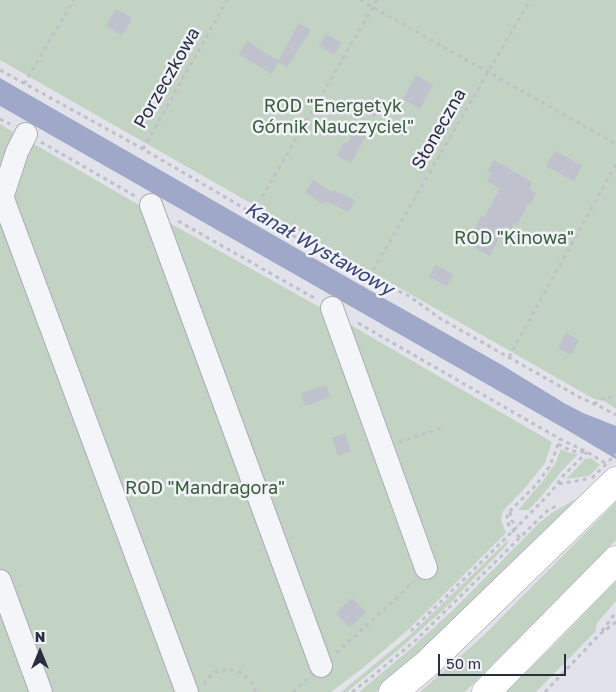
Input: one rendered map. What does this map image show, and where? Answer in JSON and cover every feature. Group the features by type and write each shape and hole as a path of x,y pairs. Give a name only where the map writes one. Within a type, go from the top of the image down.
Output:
{"main road":[{"path":"393,692 428,663 607,477"},
{"path":"486,692 616,560"}],"lane":[{"path":"26,134 16,152 1,200 194,691"},
{"path":"151,205 321,666"},
{"path":"332,308 426,568"},
{"path":"0,581 41,692"}],"path":[{"path":"24,84 74,0"},
{"name":"Porzeczkowa","path":"142,149 227,0"},
{"path":"360,0 616,144"},
{"path":"262,197 377,0"},
{"name":"Słoneczna","path":"369,277 530,0"},
{"path":"0,70 142,149 283,231 316,246 369,277 409,296 441,319 579,398 616,415"},
{"path":"0,119 560,439 587,452 607,477"},
{"path":"509,357 616,164"},
{"path":"594,404 602,399 616,396"},
{"path":"382,448 446,427"},
{"path":"520,538 510,527 507,516 536,485 550,466 560,439"},
{"path":"558,444 571,452 587,452"},
{"path":"411,631 517,527 587,452"},
{"path":"607,477 616,454"},
{"path":"558,484 607,477"},
{"path":"586,484 607,477"},
{"path":"352,692 417,639 547,511 556,506"},
{"path":"510,512 512,521 517,527"},
{"path":"293,692 399,596 426,568"},
{"path":"544,692 599,635 616,612"},
{"path":"599,635 616,622"},
{"path":"194,691 215,672 228,669 241,673 250,680 256,692"}],"green space":[{"path":"0,0 616,0 616,409 604,401 594,399 0,60"},
{"name":"ROD \"Mandragora\"","path":"0,124 13,132 10,150 29,141 552,442 545,463 503,511 501,520 506,533 409,629 331,692 0,692"},
{"path":"561,449 578,454 528,510 518,510 555,464"},
{"path":"591,458 600,465 589,476 566,479 585,459"},
{"path":"576,499 400,671 376,692 359,692 453,610 539,523 553,512"},
{"path":"616,502 616,540 465,692 420,692 482,637"},
{"path":"509,539 506,546 443,610 347,692 341,692 410,635"},
{"path":"616,581 616,601 597,623 595,632 536,692 505,692 553,646"}],"water":[{"path":"0,78 502,365 564,403 616,426 616,459 0,106"}],"building":[{"path":"116,9 132,18 122,35 106,26"},
{"path":"299,23 311,30 287,67 278,62 271,74 239,54 247,41 278,61"},
{"path":"326,34 341,43 334,55 319,46"},
{"path":"416,75 433,85 420,109 403,99"},
{"path":"370,98 382,104 374,116 363,110"},
{"path":"358,124 369,130 351,163 337,156 344,142 347,144"},
{"path":"555,151 582,165 574,181 546,166"},
{"path":"494,160 532,182 529,189 536,193 517,225 514,223 511,229 505,226 490,256 469,245 478,230 475,229 481,216 484,217 500,189 487,181 491,174 487,172"},
{"path":"313,180 332,192 333,190 355,200 349,212 325,201 323,204 305,193"},
{"path":"435,265 453,274 447,286 429,277"},
{"path":"566,333 579,340 571,355 558,348"},
{"path":"326,385 330,397 305,406 301,393"},
{"path":"345,433 351,451 338,456 332,438"},
{"path":"352,598 366,612 350,628 336,613"}],"park label":[{"name":"ROD \"Energetyk Górnik Nauczyciel\"","path":"333,116"},
{"name":"ROD \"Kinowa\"","path":"514,238"}],"water label":[{"name":"Kanał Wystawowy","path":"319,249"}]}
